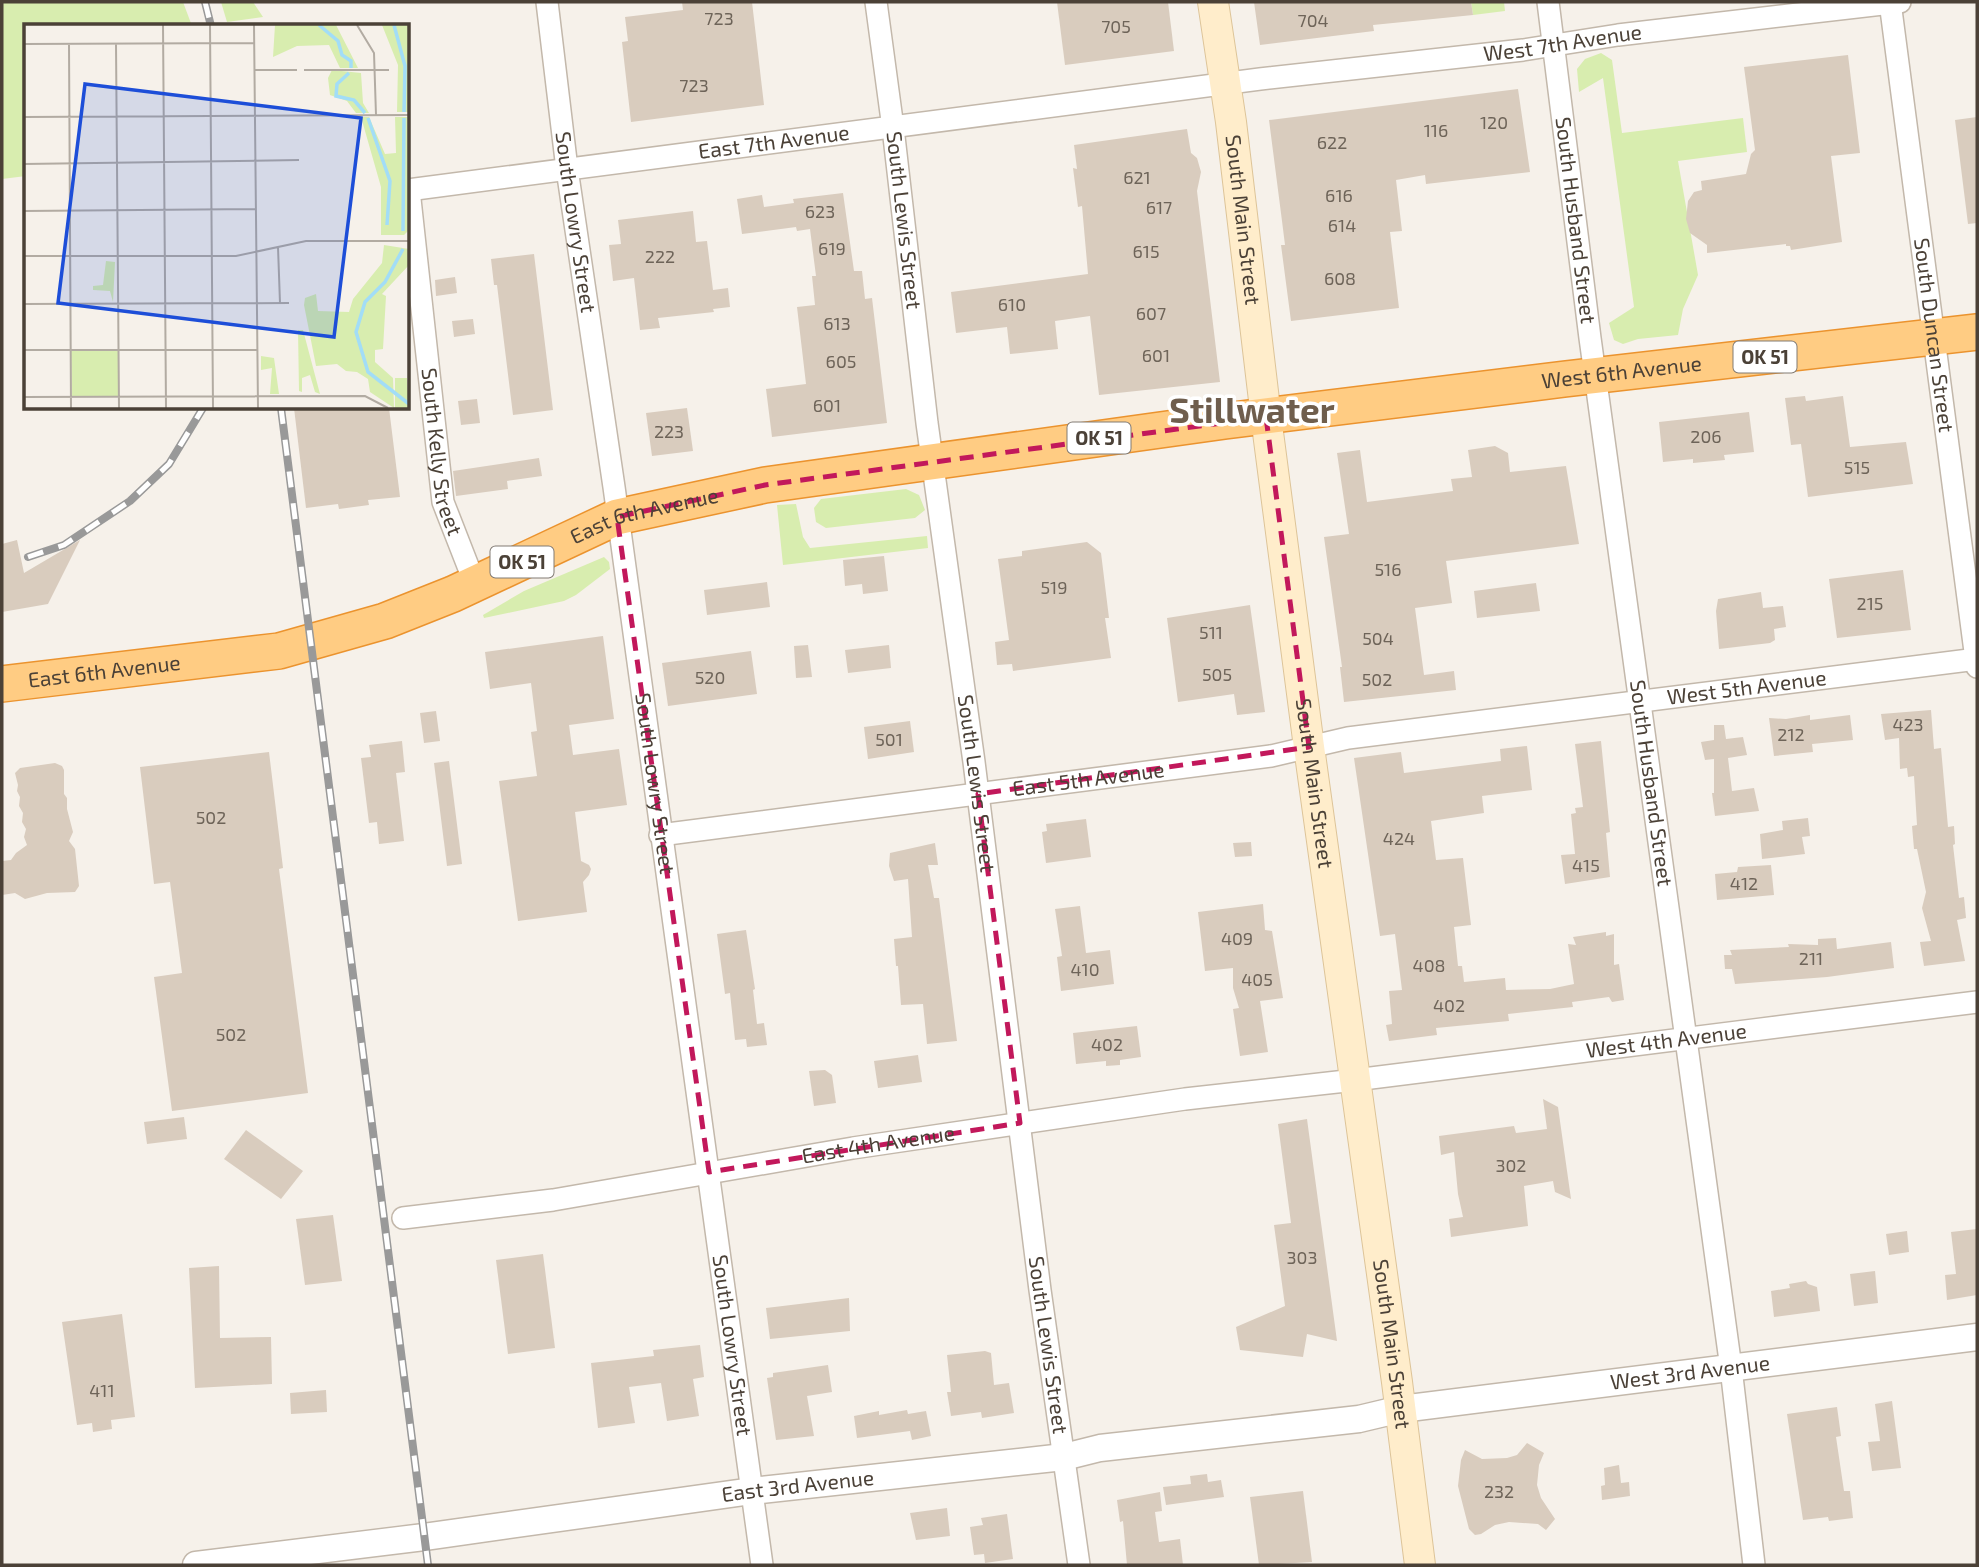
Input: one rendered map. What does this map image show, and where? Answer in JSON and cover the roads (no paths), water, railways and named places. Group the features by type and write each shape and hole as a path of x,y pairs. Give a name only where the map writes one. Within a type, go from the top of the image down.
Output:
{"highway":[{"name":"West 6th Avenue","path":"1266,417 1565,379 1977,332"},
{"name":"East 6th Avenue","path":"2,684 279,651 385,621 475,584 617,517 765,485 1266,417"}],"main road":[{"name":"South Main Street","path":"1213,2 1242,211 1308,747 1401,1409 1420,1565"}],"street":[{"name":"South Lowry Street","path":"547,2 566,169 709,1172 762,1565"},
{"name":"South Lewis Street","path":"876,2 932,462 978,794 1040,1290 1079,1565"},
{"name":"South Husband Street","path":"1548,2 1639,701 1731,1368 1754,1565"},
{"name":"West 7th Avenue","path":"1224,85 1894,2"},
{"name":"South Duncan Street","path":"1894,2 1934,337 1977,662"},
{"name":"East 7th Avenue","path":"410,190 1224,85"},
{"name":"South Kelly Street","path":"410,199 443,502 475,584"},
{"name":"West 5th Avenue","path":"1308,747 1348,738 1639,701 1977,662"},
{"name":"East 5th Avenue","path":"660,835 1272,755 1308,747"},
{"name":"West 4th Avenue","path":"1355,1080 1977,1002"},
{"name":"East 4th Avenue","path":"404,1218 553,1200 709,1172 1198,1097 1355,1080"},
{"name":"West 3rd Avenue","path":"1401,1409 1977,1337"},
{"name":"East 3rd Avenue","path":"196,1565 424,1537 752,1491 1064,1457 1100,1448 1359,1419 1401,1409"}],"railway":[{"path":"205,2 210,24"},
{"path":"28,557 64,545 130,501 169,464 202,410"},
{"path":"281,410 428,1565"}],"district":[{"name":"Stillwater","path":"1252,411"}]}
